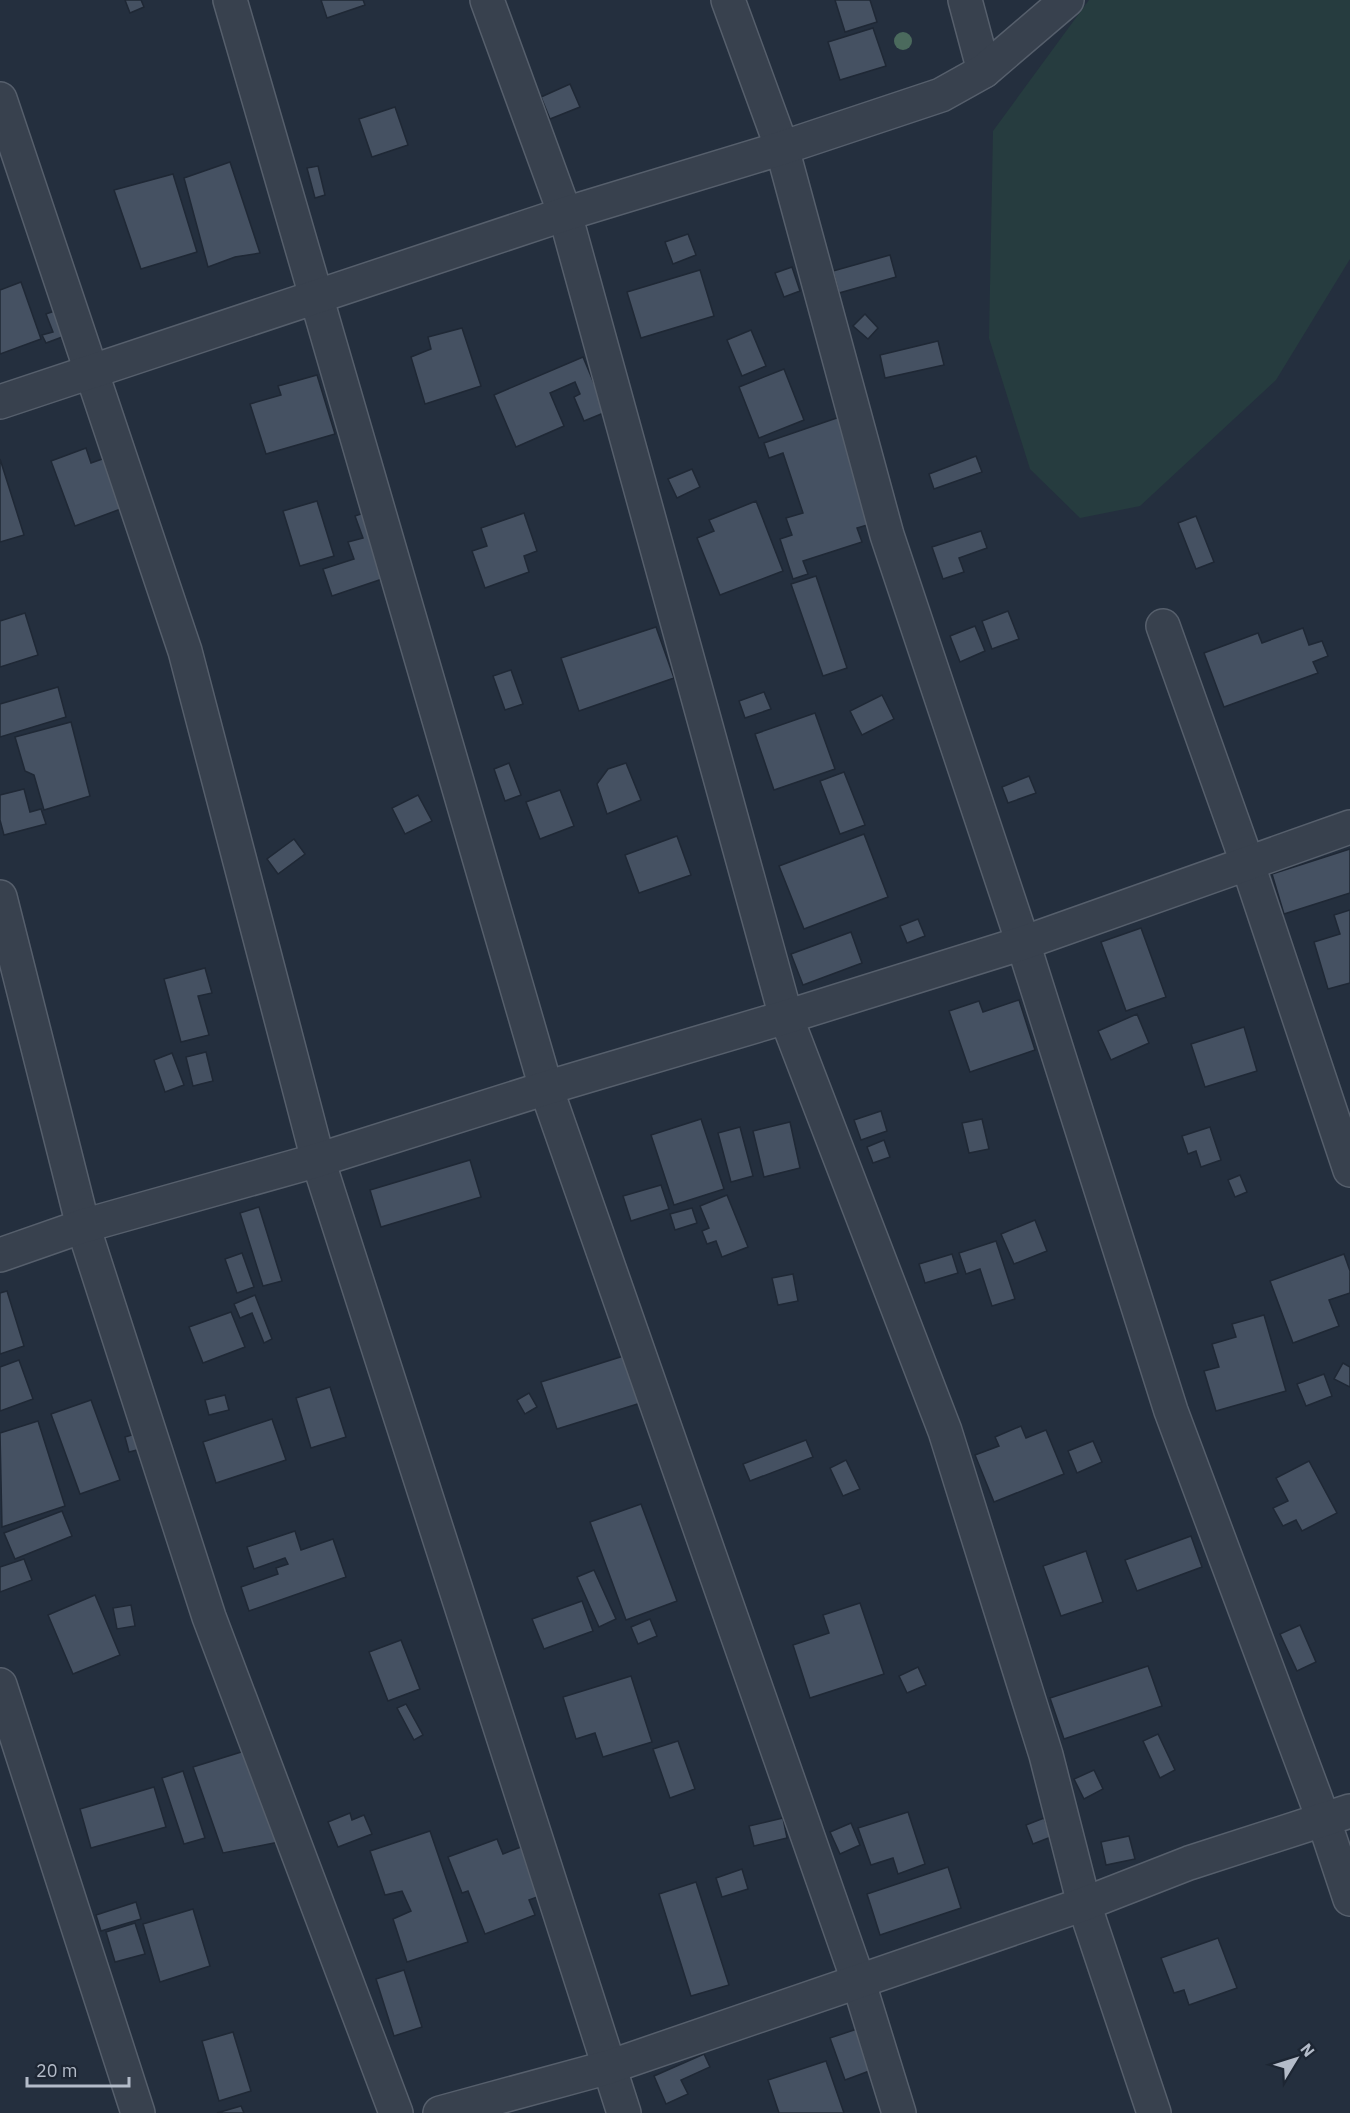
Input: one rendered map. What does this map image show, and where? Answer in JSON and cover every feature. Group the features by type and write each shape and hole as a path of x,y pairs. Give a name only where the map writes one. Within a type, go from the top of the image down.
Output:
{"street":[{"path":"230,0 546,1088 858,1980 899,2113"},
{"path":"487,0 565,214 786,1017 945,1431 1046,1755 1084,1904 1154,2113"},
{"path":"728,0 782,148 887,535 1023,943 1171,1411 1337,1816 1350,1899"},
{"path":"965,0 984,70"},
{"path":"0,402 565,214 782,148 941,95 984,70 1067,0"},
{"path":"0,99 185,651 318,1160 624,2113"},
{"path":"1163,626 1248,865 1350,1170"},
{"path":"0,1255 84,1226 318,1160 1023,943 1350,827"},
{"path":"0,897 84,1226 209,1617 396,2113"},
{"path":"0,1685 138,2113"},
{"path":"440,2113 609,2067 1084,1904 1189,1863 1337,1816"}],"green space":[{"path":"1089,0 1350,0 1350,259 1276,380 1140,506 1080,518 1030,469 989,338 993,131"}],"building":[{"path":"125,0 141,0 144,7 130,13"},
{"path":"321,0 363,0 365,5 327,18"},
{"path":"835,0 870,0 877,22 845,32"},
{"path":"873,28 886,66 840,80 828,42"},
{"path":"570,84 580,107 550,119 541,97"},
{"path":"395,107 408,145 372,157 359,119"},
{"path":"230,162 260,253 235,257 208,267 184,178"},
{"path":"318,166 325,195 315,198 307,168"},
{"path":"173,174 197,252 141,269 114,190"},
{"path":"688,234 696,255 673,264 665,242"},
{"path":"890,255 896,277 839,293 833,271"},
{"path":"792,267 800,291 784,297 775,273"},
{"path":"700,270 714,316 641,338 627,292"},
{"path":"21,282 41,339 0,354 0,290"},
{"path":"63,308 73,333 46,343 42,335 53,332 46,314"},
{"path":"865,314 878,328 868,339 853,326"},
{"path":"462,328 481,386 425,404 411,357 431,349 428,337"},
{"path":"751,330 766,366 742,376 727,340"},
{"path":"938,341 944,365 885,378 880,355"},
{"path":"583,357 606,412 584,421 574,397 580,394 575,382 550,393 564,426 516,447 494,395"},
{"path":"784,369 804,420 759,438 739,387"},
{"path":"317,375 335,434 266,454 250,404 281,395 278,386"},
{"path":"860,410 874,523 857,528 862,542 803,561 808,574 793,579 780,539 792,535 786,518 803,513 783,453 769,458 764,443"},
{"path":"86,448 91,463 108,457 126,507 75,526 51,461"},
{"path":"976,456 982,472 934,489 929,474"},
{"path":"0,459 24,535 0,542"},
{"path":"692,469 700,487 677,498 668,479"},
{"path":"317,501 334,556 300,566 283,511"},
{"path":"756,501 783,571 720,595 697,538 714,531 709,520"},
{"path":"375,509 397,574 332,596 323,569 354,559 348,542 363,538 355,516"},
{"path":"524,513 537,551 524,556 529,572 485,588 472,551 487,546 481,528"},
{"path":"1196,516 1214,562 1196,569 1178,523"},
{"path":"981,531 987,548 959,558 964,572 943,579 932,547"},
{"path":"816,576 847,668 823,676 791,584"},
{"path":"1008,611 1019,639 992,649 982,621"},
{"path":"25,613 38,655 0,667 0,621"},
{"path":"975,626 985,651 960,662 950,636"},
{"path":"656,627 674,678 579,711 561,658"},
{"path":"1303,628 1309,645 1322,641 1328,656 1313,662 1318,673 1224,707 1204,653 1258,633 1262,643"},
{"path":"511,670 523,704 505,710 493,676"},
{"path":"58,687 66,717 0,737 0,704"},
{"path":"764,692 771,709 745,718 739,701"},
{"path":"882,695 894,719 862,735 850,711"},
{"path":"815,713 835,769 774,790 755,734"},
{"path":"71,722 90,796 44,810 34,775 25,771 15,737"},
{"path":"509,763 521,795 505,801 494,769"},
{"path":"626,763 641,800 607,814 597,784 608,769"},
{"path":"844,772 865,825 840,834 820,781"},
{"path":"1029,776 1036,793 1008,803 1002,787"},
{"path":"24,789 30,812 41,809 46,824 4,835 0,820 0,795"},
{"path":"560,790 574,826 540,839 526,802"},
{"path":"418,795 432,821 405,834 392,808"},
{"path":"864,834 888,897 804,929 779,866"},
{"path":"677,836 691,875 639,893 625,855"},
{"path":"294,839 305,854 278,874 267,859"},
{"path":"1350,849 1350,893 1284,914 1272,874"},
{"path":"1350,910 1350,983 1328,989 1314,942 1340,934 1334,915"},
{"path":"918,919 925,936 907,943 900,926"},
{"path":"1141,928 1166,997 1126,1011 1101,942"},
{"path":"851,932 862,963 803,985 791,954"},
{"path":"205,968 212,993 198,996 209,1035 181,1042 164,979"},
{"path":"1019,1000 1035,1050 970,1072 949,1011 979,1001 983,1012"},
{"path":"1137,1014 1149,1043 1111,1060 1098,1031"},
{"path":"1244,1027 1257,1071 1205,1087 1191,1044"},
{"path":"206,1052 213,1081 193,1086 186,1057"},
{"path":"172,1053 184,1085 165,1092 154,1060"},
{"path":"881,1111 887,1131 861,1140 854,1120"},
{"path":"701,1119 724,1189 674,1205 651,1135"},
{"path":"982,1119 989,1149 969,1153 962,1123"},
{"path":"790,1122 800,1168 764,1177 753,1131"},
{"path":"740,1127 753,1176 731,1182 718,1133"},
{"path":"1210,1127 1221,1160 1201,1167 1196,1151 1188,1154 1182,1136"},
{"path":"884,1140 890,1157 873,1163 867,1147"},
{"path":"470,1160 481,1197 381,1227 370,1190"},
{"path":"1240,1175 1247,1192 1235,1197 1228,1180"},
{"path":"661,1185 669,1209 631,1221 623,1196"},
{"path":"727,1195 748,1247 722,1257 716,1241 707,1244 702,1231 709,1228 700,1206"},
{"path":"259,1207 282,1281 263,1286 240,1213"},
{"path":"692,1208 697,1223 675,1230 670,1214"},
{"path":"1035,1220 1047,1251 1014,1264 1001,1234"},
{"path":"996,1241 1015,1299 992,1306 980,1269 966,1274 959,1253"},
{"path":"242,1253 254,1287 237,1293 225,1259"},
{"path":"952,1254 958,1273 925,1283 919,1264"},
{"path":"1344,1254 1350,1271 1350,1293 1329,1300 1339,1326 1293,1343 1270,1281"},
{"path":"793,1274 798,1301 778,1305 772,1278"},
{"path":"7,1291 24,1346 0,1354 0,1293"},
{"path":"255,1295 272,1339 264,1343 252,1313 240,1318 234,1304"},
{"path":"231,1312 245,1347 203,1363 189,1327"},
{"path":"1264,1315 1286,1391 1216,1411 1204,1371 1219,1367 1212,1344 1236,1337 1232,1324"},
{"path":"630,1354 644,1402 557,1429 541,1382"},
{"path":"19,1360 33,1399 0,1411 0,1367"},
{"path":"1343,1363 1350,1367 1350,1387 1334,1379"},
{"path":"1324,1374 1332,1396 1306,1406 1297,1384"},
{"path":"330,1387 346,1437 311,1448 296,1398"},
{"path":"529,1393 537,1407 525,1414 517,1400"},
{"path":"225,1395 229,1410 209,1415 205,1400"},
{"path":"91,1400 120,1480 80,1494 51,1414"},
{"path":"272,1419 286,1460 216,1483 203,1442"},
{"path":"38,1421 65,1506 2,1527 0,1433"},
{"path":"1021,1426 1026,1438 1046,1430 1064,1474 994,1502 975,1455 999,1446 995,1437"},
{"path":"145,1431 149,1447 129,1452 125,1437"},
{"path":"806,1440 813,1457 750,1481 743,1464"},
{"path":"1093,1441 1102,1462 1077,1473 1068,1451"},
{"path":"846,1460 860,1489 843,1496 830,1468"},
{"path":"1309,1461 1337,1513 1302,1531 1296,1520 1283,1526 1273,1508 1288,1501 1276,1478"},
{"path":"641,1504 677,1601 626,1620 590,1522"},
{"path":"62,1511 72,1536 15,1559 4,1533"},
{"path":"295,1531 301,1550 333,1539 346,1577 249,1611 241,1587 278,1574 276,1568 288,1564 285,1558 254,1569 247,1547"},
{"path":"1191,1536 1202,1567 1137,1591 1125,1560"},
{"path":"1086,1551 1103,1602 1061,1616 1043,1566"},
{"path":"24,1559 32,1580 0,1592 0,1567"},
{"path":"594,1570 616,1619 599,1627 577,1577"},
{"path":"95,1595 120,1655 73,1674 48,1615"},
{"path":"582,1601 593,1631 544,1649 532,1619"},
{"path":"860,1603 884,1674 810,1698 793,1645 829,1633 823,1615"},
{"path":"131,1605 135,1626 117,1629 113,1608"},
{"path":"650,1619 657,1636 638,1644 631,1627"},
{"path":"1300,1625 1316,1662 1297,1671 1280,1634"},
{"path":"401,1640 420,1689 388,1701 369,1652"},
{"path":"1148,1666 1162,1706 1064,1739 1050,1698"},
{"path":"918,1667 926,1685 907,1693 899,1676"},
{"path":"631,1676 652,1742 603,1757 595,1733 576,1739 563,1697"},
{"path":"406,1704 423,1735 414,1740 397,1708"},
{"path":"1158,1734 1175,1770 1160,1778 1143,1741"},
{"path":"678,1741 695,1789 670,1798 653,1749"},
{"path":"251,1749 279,1842 223,1853 193,1767"},
{"path":"1094,1770 1103,1789 1084,1799 1074,1779"},
{"path":"183,1771 205,1838 184,1844 162,1778"},
{"path":"154,1787 166,1827 91,1848 80,1809"},
{"path":"908,1812 925,1864 898,1874 893,1858 871,1865 858,1828"},
{"path":"350,1813 352,1820 364,1815 372,1834 338,1847 328,1822"},
{"path":"783,1818 787,1838 754,1846 749,1826"},
{"path":"1044,1818 1051,1837 1033,1844 1026,1825"},
{"path":"851,1823 860,1845 840,1854 830,1832"},
{"path":"430,1831 468,1942 407,1962 393,1919 411,1911 402,1891 385,1895 370,1851"},
{"path":"1129,1836 1135,1859 1106,1865 1101,1842"},
{"path":"497,1839 503,1854 521,1847 540,1896 529,1900 535,1915 485,1934 468,1891 462,1893 448,1857"},
{"path":"948,1867 961,1908 880,1935 867,1894"},
{"path":"742,1869 748,1889 722,1897 716,1878"},
{"path":"696,1882 729,1985 691,1996 659,1894"},
{"path":"136,1902 141,1919 101,1931 96,1915"},
{"path":"193,1909 210,1966 160,1982 143,1924"},
{"path":"135,1923 145,1954 115,1962 106,1932"},
{"path":"1218,1938 1237,1988 1189,2005 1184,1990 1174,1993 1161,1958"},
{"path":"404,1970 422,2027 394,2036 376,1979"},
{"path":"857,2029 872,2070 845,2080 830,2038"},
{"path":"233,2032 251,2091 219,2101 202,2041"},
{"path":"704,2054 710,2067 681,2080 688,2094 666,2104 654,2076"},
{"path":"826,2061 844,2113 779,2113 768,2080"},
{"path":"241,2106 244,2113 217,2113"}]}
